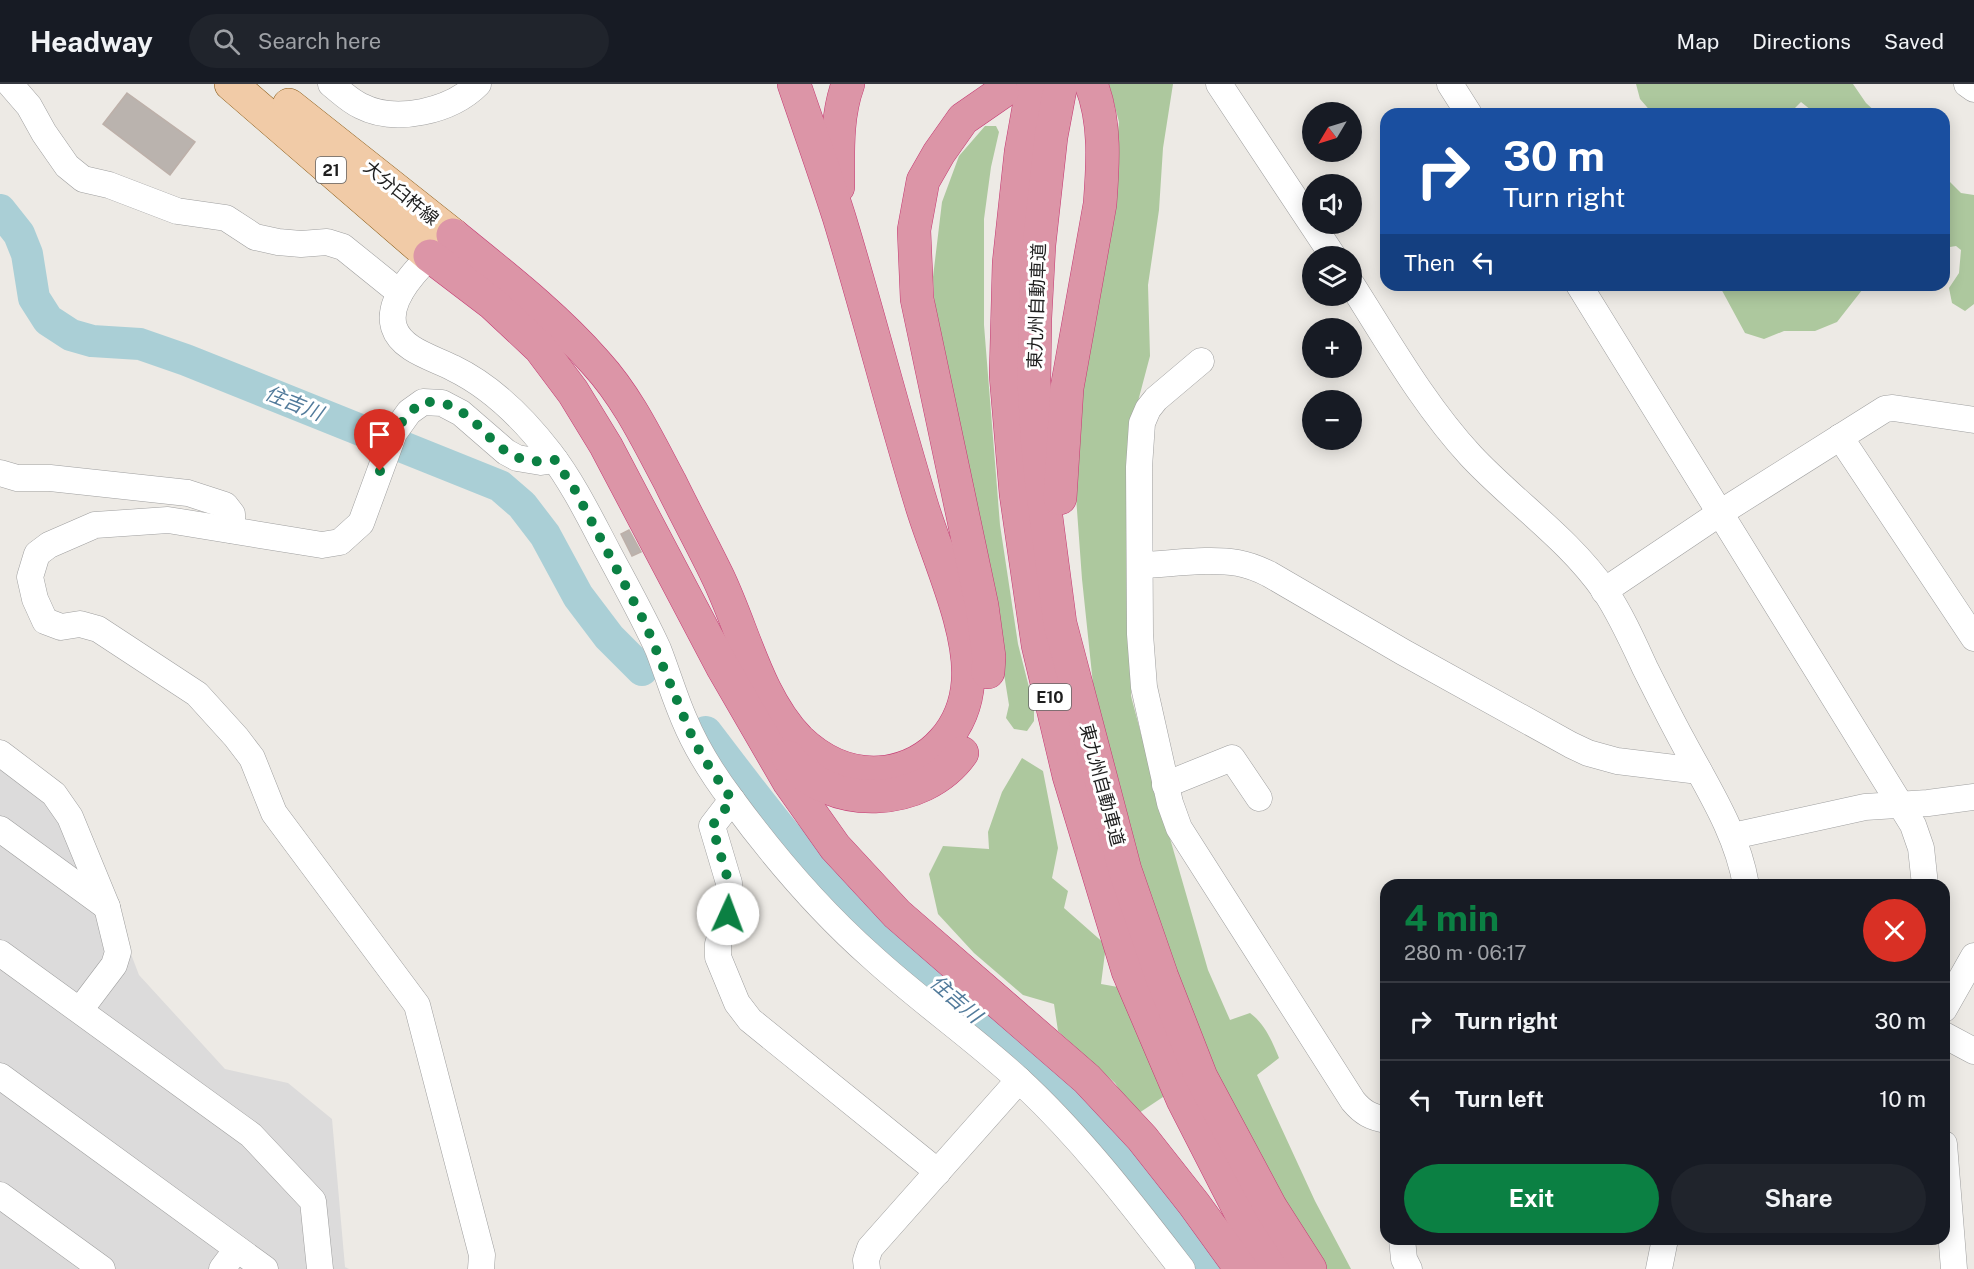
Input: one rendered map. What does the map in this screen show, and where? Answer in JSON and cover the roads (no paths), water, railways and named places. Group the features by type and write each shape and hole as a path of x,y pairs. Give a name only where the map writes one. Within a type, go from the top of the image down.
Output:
{"highway":[{"path":"441,245 542,308 598,364 636,416 718,578 768,697 801,742 829,762 861,773 892,771 919,761 941,745 950,735 962,711 968,679 968,659 958,614 921,503 839,216 794,84"},
{"path":"839,216 837,144 842,101 848,84"},
{"name":"東九州自動車道","path":"1033,84 1021,152 1009,262 1006,375 1016,494 1038,645 1069,776 1128,971 1183,1100 1248,1227 1275,1269"},
{"name":"東九州自動車道","path":"1061,84 1051,136 1039,245 1034,381 1042,486 1060,623 1125,870 1162,977 1201,1077 1271,1208 1310,1269"},
{"path":"1060,623 1059,530 1067,388 1100,204 1102,178 1102,132 1093,89"},
{"path":"723,668 796,768 827,787 858,797 897,795 928,783 956,761 982,723 989,657 982,606 917,299 914,230 923,182 939,153 963,119 1002,92"},
{"path":"441,245 493,304 540,348 573,392 606,446 723,668 789,782 835,847 897,914 1087,1079 1142,1138 1194,1203 1241,1269"}],"main road":[{"name":"大分臼杵線","path":"231,84 441,245"},
{"name":"大分臼杵線","path":"265,84 301,116 353,155 441,245"}],"street":[{"path":"10,84 29,106 67,166 83,178 109,185 177,211 226,218 255,237 302,244 327,242 343,247 400,293"},
{"path":"331,84 361,106 390,115 406,115 441,107 459,99 478,84"},
{"path":"1450,84 1465,108"},
{"path":"1967,84 1974,89"},
{"path":"1223,86 1327,246"},
{"path":"441,245 400,293 394,307 394,328 401,339 412,348 483,385 520,418 555,460 575,490 645,623 693,739 732,800 786,869 846,932 871,956 1019,1080 1062,1123 1120,1189 1182,1269"},
{"path":"1583,291 1902,806 1918,834 1924,879"},
{"path":"1362,300 1422,393 1465,448 1485,470 1569,546 1604,591 1622,619 1733,836 1744,879"},
{"path":"1201,361 1156,399 1148,409 1142,423 1139,467 1140,634 1144,687 1165,785 1179,828 1353,1101 1369,1116 1380,1119"},
{"path":"481,1269 482,1255 417,1005 274,813 252,758 236,736 197,694 98,629 80,624 61,627 45,621 34,599 30,577 37,554 49,545 95,525 168,520 322,545 340,542 361,523 390,443 409,412 423,402 442,403 461,412 506,452 517,458 541,462 555,460"},
{"path":"1604,591 1720,513 1885,409 1893,408 1974,420"},
{"path":"1840,437 1974,638"},
{"path":"0,473 17,478 50,478 188,493 225,506 232,514 232,530"},
{"path":"1141,565 1225,561 1256,568 1403,652 1588,753 1617,761 1699,771"},
{"path":"0,753 54,794 65,809 83,846 107,907 118,952 114,965 80,1010"},
{"path":"1165,785 1232,758 1259,798"},
{"path":"1733,836 1851,809 1902,806 1974,797"},
{"path":"732,800 712,826 729,883 728,914 718,944 718,957 737,1003 750,1020 938,1172"},
{"path":"0,829 107,907"},
{"path":"0,953 251,1135 313,1201 320,1269"},
{"path":"1950,999 1974,956"},
{"path":"1950,1038 1974,1051"},
{"path":"0,1076 230,1259 265,1269"},
{"path":"867,1269 866,1260 870,1248 1019,1080"},
{"path":"0,1195 102,1269"},
{"path":"1950,1219 1954,1269"},
{"path":"1403,1245 1404,1259 1409,1269"},
{"path":"1659,1269 1664,1245"}],"waterway":[{"name":"住吉川","path":"0,210 19,234 27,254 34,298 48,320 71,335 92,341 140,344 186,360 500,486 522,505 545,535 578,596 609,637 642,670"},
{"name":"住吉川","path":"706,732 799,850 860,917 887,943 1030,1064 1084,1115 1131,1171 1204,1269"}]}
